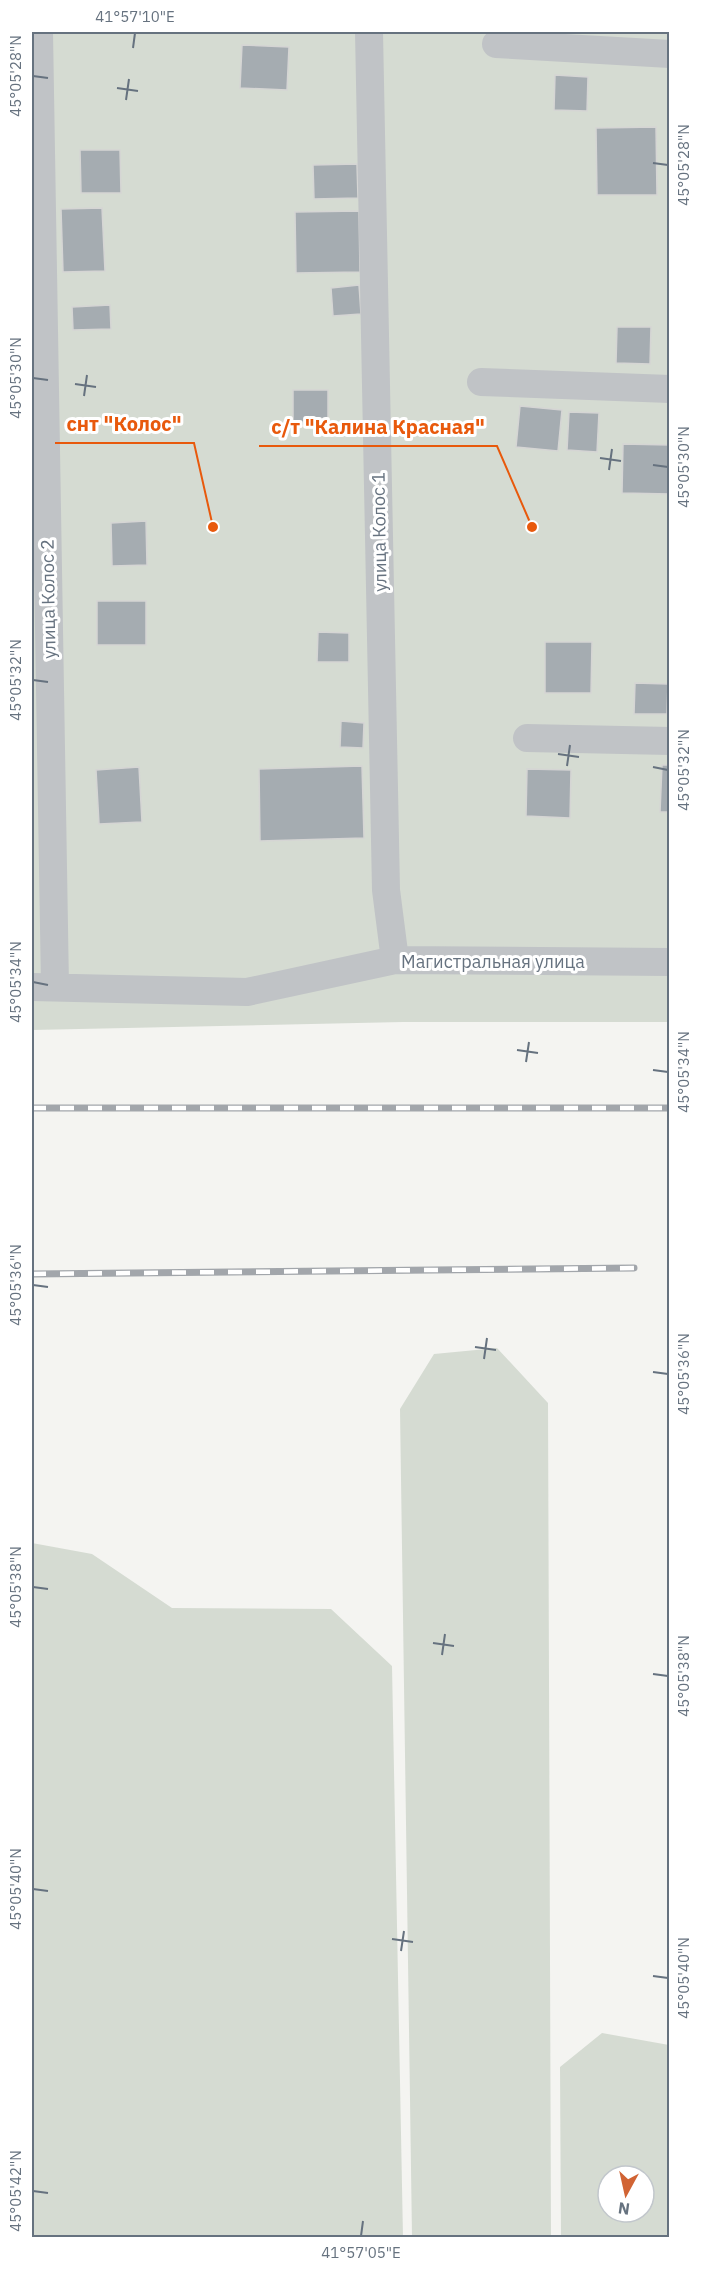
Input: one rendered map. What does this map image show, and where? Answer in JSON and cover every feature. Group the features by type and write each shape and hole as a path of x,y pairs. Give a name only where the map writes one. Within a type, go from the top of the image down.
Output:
{"street":[{"name":"улица Колос 2","path":"39,32 43,987"},
{"name":"улица Колос 1","path":"369,32 386,890 395,960"},
{"path":"496,44 669,54"},
{"path":"482,382 669,389"},
{"path":"527,738 669,741"},
{"name":"Магистральная улица","path":"43,987 247,992 395,960 669,962"}],"shaded area":[{"path":"32,32 669,32 669,1022 403,1022 32,1030"},
{"path":"497,1348 548,1403 551,2237 412,2237 400,1409 434,1354"},
{"path":"32,1543 92,1554 172,1608 331,1609 392,1666 403,2237 32,2237"},
{"path":"602,2033 669,2045 669,2237 561,2237 560,2067"}],"building":[{"path":"242,45 289,47 287,90 240,88"},
{"path":"555,75 588,77 587,111 554,110"},
{"path":"656,127 657,195 597,195 596,128"},
{"path":"80,150 120,150 121,193 81,193"},
{"path":"357,164 358,198 314,199 313,165"},
{"path":"102,208 105,271 63,272 61,209"},
{"path":"359,211 360,272 296,273 295,212"},
{"path":"359,285 361,314 333,316 331,288"},
{"path":"110,305 111,329 73,330 72,307"},
{"path":"617,327 651,327 650,364 616,363"},
{"path":"293,390 328,390 328,426 293,426"},
{"path":"520,406 562,410 558,451 516,447"},
{"path":"569,412 599,413 597,452 567,450"},
{"path":"623,444 670,445 670,494 622,493"},
{"path":"146,521 147,565 112,566 111,523"},
{"path":"97,601 146,601 146,645 97,645"},
{"path":"318,632 349,633 349,662 317,662"},
{"path":"545,642 592,642 591,693 545,693"},
{"path":"635,683 668,684 667,714 634,714"},
{"path":"341,721 364,723 363,748 340,747"},
{"path":"662,765 670,765 670,812 660,812"},
{"path":"362,766 364,838 260,841 259,769"},
{"path":"139,767 142,822 99,824 96,770"},
{"path":"527,769 571,770 570,818 526,816"}],"railway":[{"path":"32,1108 670,1108"},
{"path":"32,1274 634,1268"}],"place":[{"name":"снт \"Колос\"","path":"213,527"},
{"name":"с/т \"Калина Красная\"","path":"532,527"}]}
